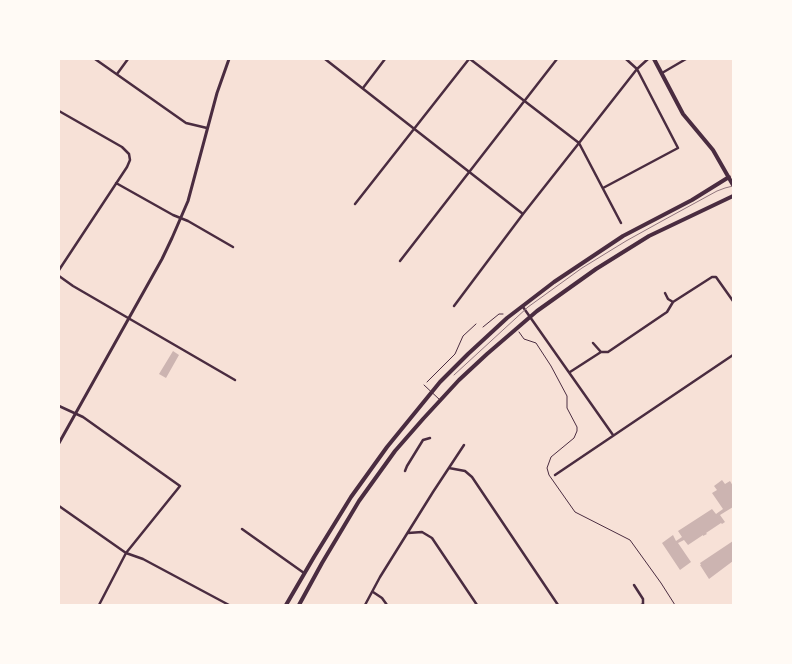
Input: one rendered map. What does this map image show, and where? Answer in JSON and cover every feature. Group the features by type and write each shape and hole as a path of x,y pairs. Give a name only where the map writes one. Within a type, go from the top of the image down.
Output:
{"main road":[{"path":"654,59 684,114 713,150 733,185"},
{"path":"286,605 351,497 387,447 454,368 522,305 554,282 623,236 697,197 729,177"},
{"path":"299,605 359,501 395,452 459,380 531,316 596,269 649,236 733,196"}],"street":[{"path":"95,59 186,123 207,128"},
{"path":"117,74 128,59"},
{"path":"59,443 162,259 181,218 193,185 217,93 230,59"},
{"path":"325,59 523,214"},
{"path":"363,88 385,59"},
{"path":"355,204 470,59 579,143 621,223"},
{"path":"400,261 557,59"},
{"path":"603,188 678,148 637,70 626,59"},
{"path":"454,306 523,214 637,70 648,59"},
{"path":"662,73 686,59"},
{"path":"59,111 122,147 129,154 130,160 59,270"},
{"path":"116,184 233,247"},
{"path":"59,276 235,380"},
{"path":"570,372 601,352 608,352 667,312 673,302 712,277 716,277 733,301"},
{"path":"665,294 673,302"},
{"path":"522,305 614,436"},
{"path":"593,343 601,352"},
{"path":"555,475 732,356"},
{"path":"59,406 83,417 180,486 126,553 99,605"},
{"path":"405,471 423,440 430,438"},
{"path":"365,605 380,577 464,445"},
{"path":"449,468 465,471 472,477 558,605"},
{"path":"59,506 126,553 143,558 229,605"},
{"path":"242,529 304,573"},
{"path":"408,533 422,532 432,538 477,605"},
{"path":"634,585 643,599 643,604 641,605"},
{"path":"373,592 382,598 387,605"}],"lane":[{"path":"424,385 440,400"}],"path":[{"path":"483,327 499,314 503,313 507,318"},
{"path":"424,385 455,354 463,336 476,324"},
{"path":"516,330 524,339 536,344 551,366 567,396 567,408 577,427 574,438 551,457 547,468 549,476 575,512 630,540 677,605"}],"building":[{"path":"173,351 179,355 166,378 159,374"},
{"path":"722,480 725,484 730,481 733,486 733,507 720,515 725,522 707,534 688,545 684,540 678,543 691,562 680,570 662,543 673,535 676,541 682,537 678,531 712,509 716,514 723,509 712,493 717,490 714,486"},
{"path":"733,541 733,561 709,579 700,563"}],"tram line":[{"path":"454,375 528,307 582,268 626,241 717,191 733,186"}]}
